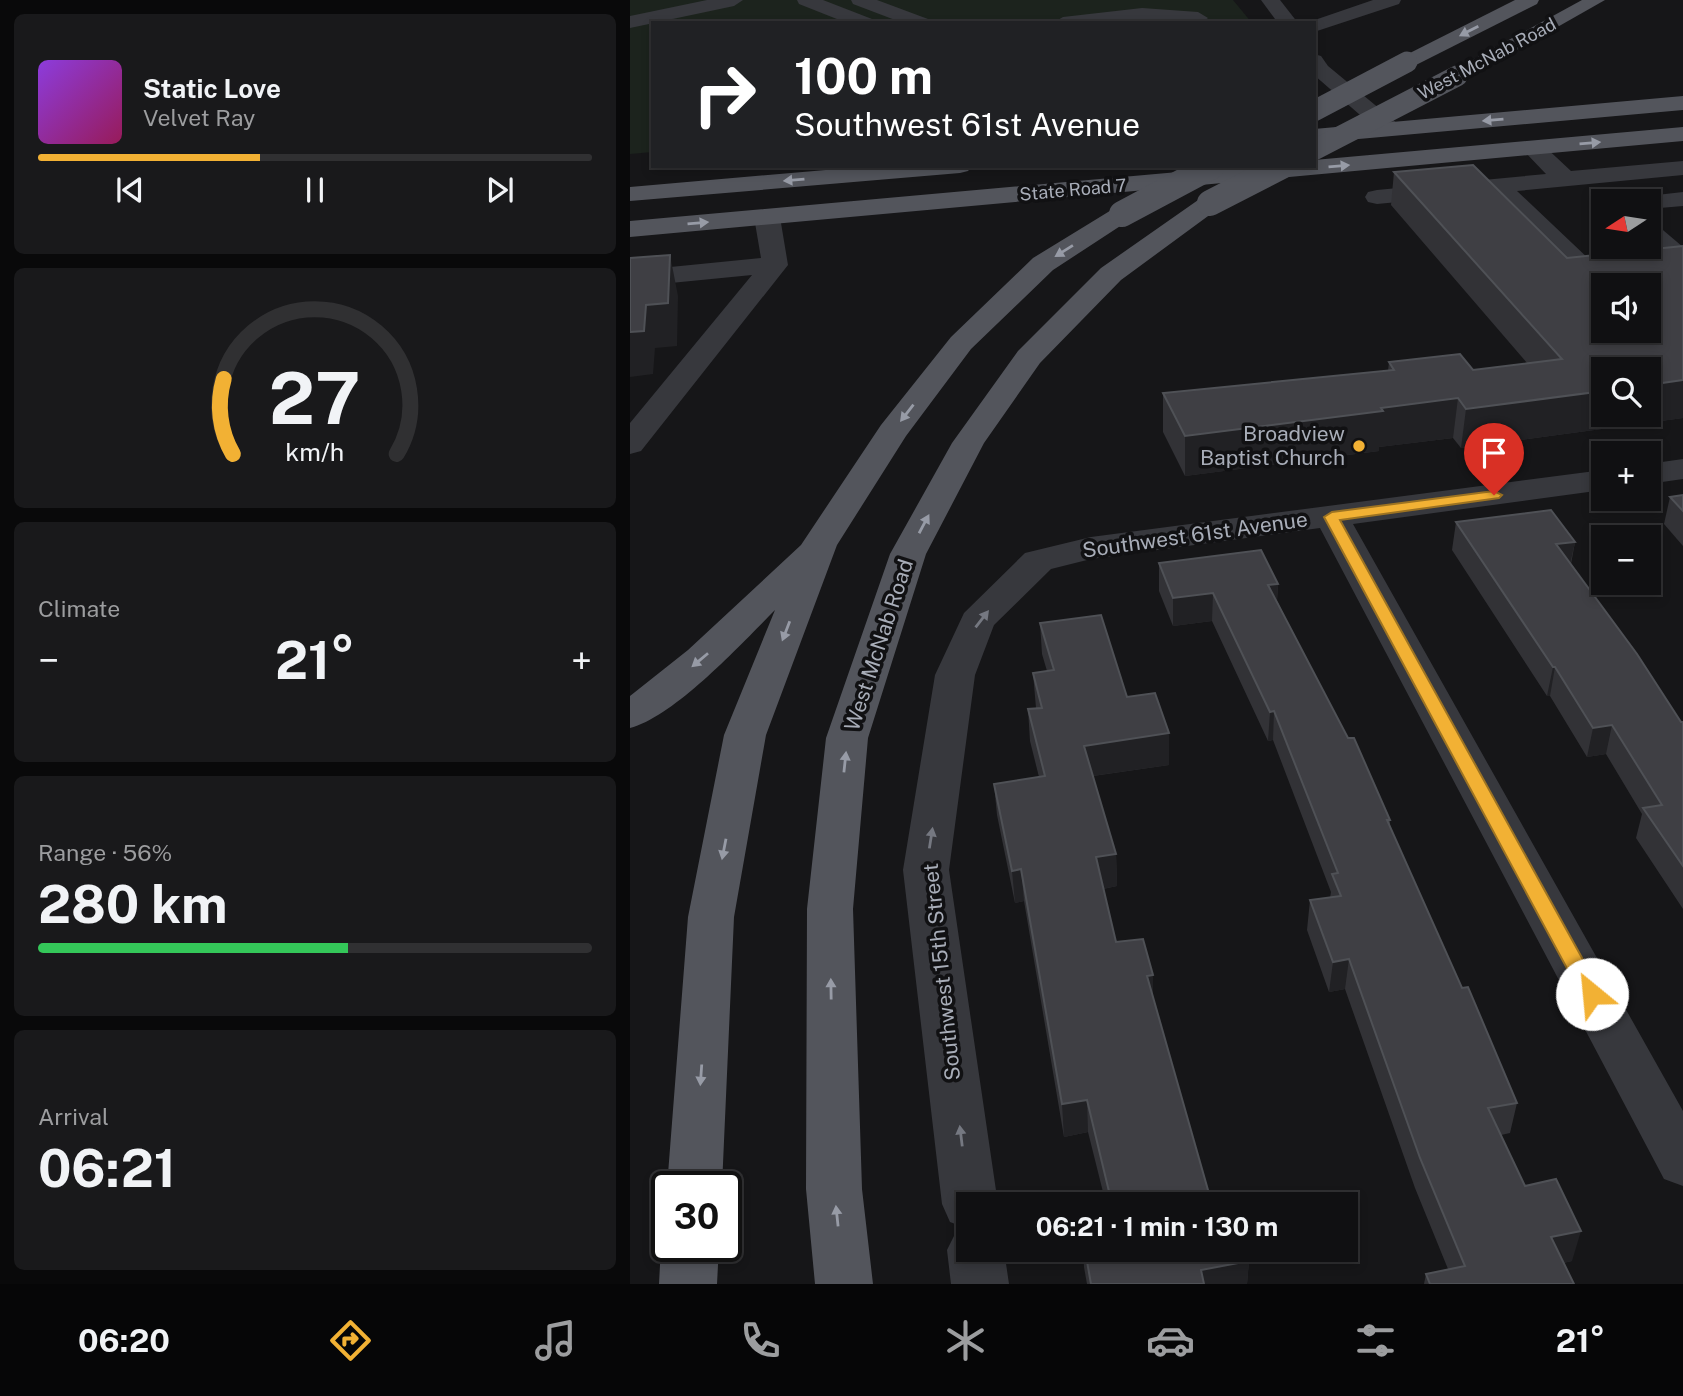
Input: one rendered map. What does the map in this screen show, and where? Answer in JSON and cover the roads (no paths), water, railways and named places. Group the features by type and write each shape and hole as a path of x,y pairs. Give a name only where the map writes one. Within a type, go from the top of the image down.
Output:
{"main road":[{"name":"West McNab Road","path":"1316,110 1530,0"},
{"name":"West McNab Road","path":"1316,149 1592,2 1612,0"},
{"path":"1316,136 1683,103"},
{"name":"State Road 7","path":"1316,168 1683,134"},
{"path":"630,194 936,168"},
{"path":"772,217 1028,176 1054,168"},
{"name":"West McNab Road","path":"695,1171 711,917 745,735 819,545 892,432 961,343 1043,264 1122,214 1275,168"},
{"name":"State Road 7","path":"630,229 1312,168"},
{"name":"West McNab Road","path":"844,1284 834,1189 830,909 847,738 908,554 968,443 1029,357 1111,274 1211,185"},
{"path":"630,715 653,700 709,652 819,545"},
{"path":"688,1284 689,1262"}],"street":[{"path":"630,22 734,0"},
{"path":"806,0 860,21"},
{"path":"860,0 916,21"},
{"path":"1270,0 1286,21"},
{"path":"1316,25 1392,0"},
{"path":"1081,21 1142,14 1198,18"},
{"path":"1316,63 1390,129"},
{"path":"1533,148 1596,189"},
{"path":"1377,197 1683,168"},
{"path":"1497,185 1585,270 1682,260 1661,241"},
{"path":"1661,201 1683,199"},
{"path":"630,444 775,265 772,217"},
{"path":"630,279 775,265"},
{"path":"1661,472 1683,469"},
{"name":"Southwest 61st Avenue","path":"1038,561 1091,548 1591,482"},
{"path":"1332,517 1683,1162"},
{"name":"Southwest 15th Street","path":"968,1192 926,870 955,675 977,621 1038,561"},
{"path":"977,1262 980,1284"}],"place":[{"name":"Broadview Baptist Church","path":"1359,446"}]}
